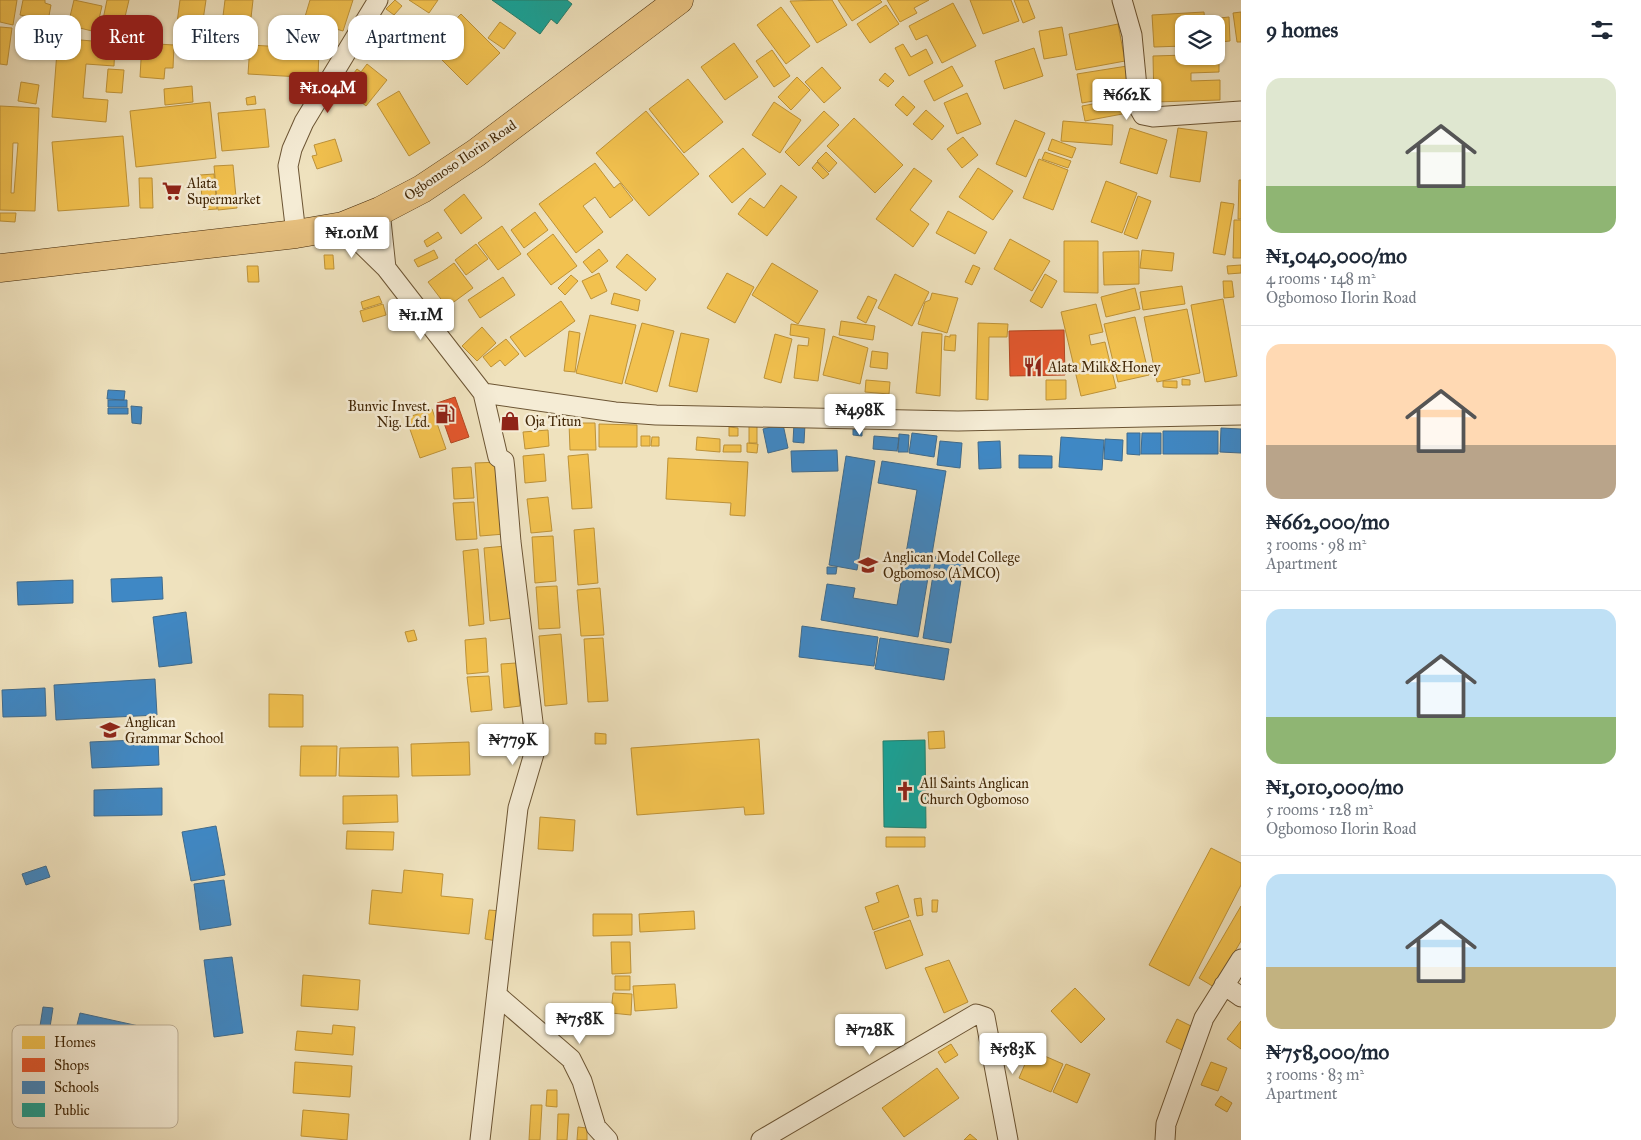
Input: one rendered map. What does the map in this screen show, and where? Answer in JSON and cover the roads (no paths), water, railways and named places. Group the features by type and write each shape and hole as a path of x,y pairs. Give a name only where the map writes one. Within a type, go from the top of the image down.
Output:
{"highway":[{"name":"Ogbomoso Ilorin Road","path":"0,268 296,234 343,226 380,211 422,189 476,153 679,0"}],"street":[{"path":"296,234 288,166 292,149 304,122 378,0"},
{"path":"1122,0 1132,35 1139,108 1143,115 1153,117 1241,111"},
{"path":"380,211 386,268"},
{"path":"343,226 386,268 483,393 498,457 504,461 511,542 536,747 518,808 480,1140"},
{"path":"483,393 615,412 656,415 958,421 1241,415"},
{"path":"1164,1140 1166,1124 1204,1018 1241,959"},
{"path":"1224,985 1241,997"},
{"path":"497,995 570,1059 582,1081 596,1127 608,1140"},
{"path":"761,1140 976,1014 985,1017 1008,1140"}],"place":[{"name":"Alata Supermarket","path":"172,191"},
{"name":"Alata Milk&Honey","path":"1033,367"},
{"name":"Bunvic Invest. Nig. Ltd.","path":"445,414"},
{"name":"Oja Titun","path":"510,421"},
{"name":"Anglican Model College Ogbomoso (AMCO)","path":"868,565"},
{"name":"Anglican Grammar School","path":"110,730"},
{"name":"All Saints Anglican Church Ogbomoso","path":"905,791"}]}
